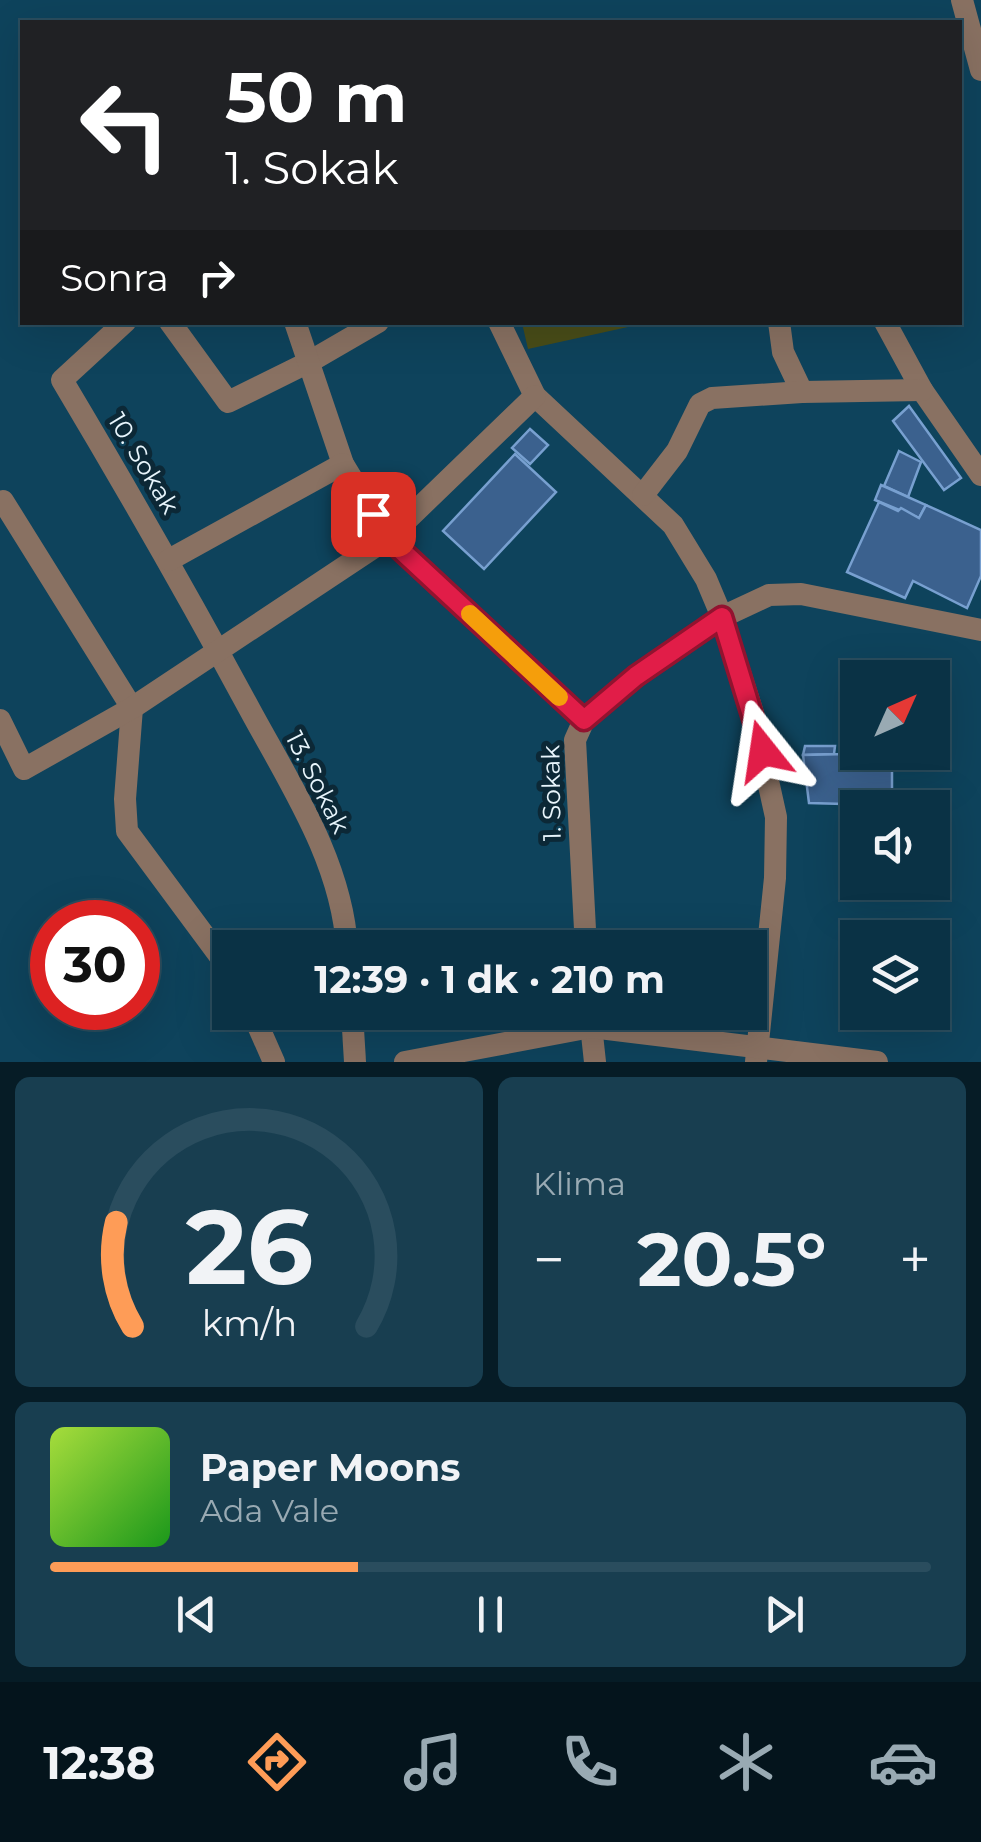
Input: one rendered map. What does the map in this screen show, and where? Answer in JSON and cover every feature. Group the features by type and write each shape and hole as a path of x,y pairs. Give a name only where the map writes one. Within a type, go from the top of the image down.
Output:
{"street":[{"path":"962,0 981,70"},
{"name":"10. Sokak","path":"121,325 62,380 170,560 218,650"},
{"path":"172,325 228,402 310,362 373,325"},
{"path":"296,325 342,464 388,538 584,720"},
{"path":"500,325 535,396 643,495 686,543 722,617 754,713 776,817 775,878 757,1054"},
{"path":"779,325 783,352 802,392"},
{"path":"887,325 922,390 981,476"},
{"path":"643,495 677,451 700,404 712,398 922,390"},
{"path":"0,720 24,769 132,708 388,538 535,396"},
{"path":"170,560 342,464"},
{"path":"3,501 132,708 127,832 212,946"},
{"name":"1. Sokak","path":"585,930 574,752 578,730 584,720 636,676 722,617 755,599 782,592 981,630"},
{"name":"13. Sokak","path":"218,650 331,868 344,930"},
{"path":"260,1030 274,1062"},
{"path":"353,1030 355,1062"},
{"path":"406,1062 546,1030"},
{"path":"591,1030 594,1062"},
{"path":"639,1030 757,1054 877,1062"}],"green space":[{"path":"522,325 628,327 528,349"}],"building":[{"path":"909,406 961,478 944,490 893,421"},
{"path":"530,429 548,445 530,464 512,448"},
{"path":"899,451 921,462 908,497 884,486"},
{"path":"515,454 556,492 484,569 443,531"},
{"path":"881,485 926,505 919,518 875,500"},
{"path":"879,502 919,518 926,505 981,530 981,576 967,608 913,581 905,598 847,572"},
{"path":"805,746 835,746 834,754 803,755"},
{"path":"840,754 840,770 892,770 892,790 840,790 840,804 809,803 803,755"}],"slow traffic":[{"path":"470,614 559,697"}],"route":[{"path":"373,514 388,538 584,720 636,676 722,617 763,751"}]}
